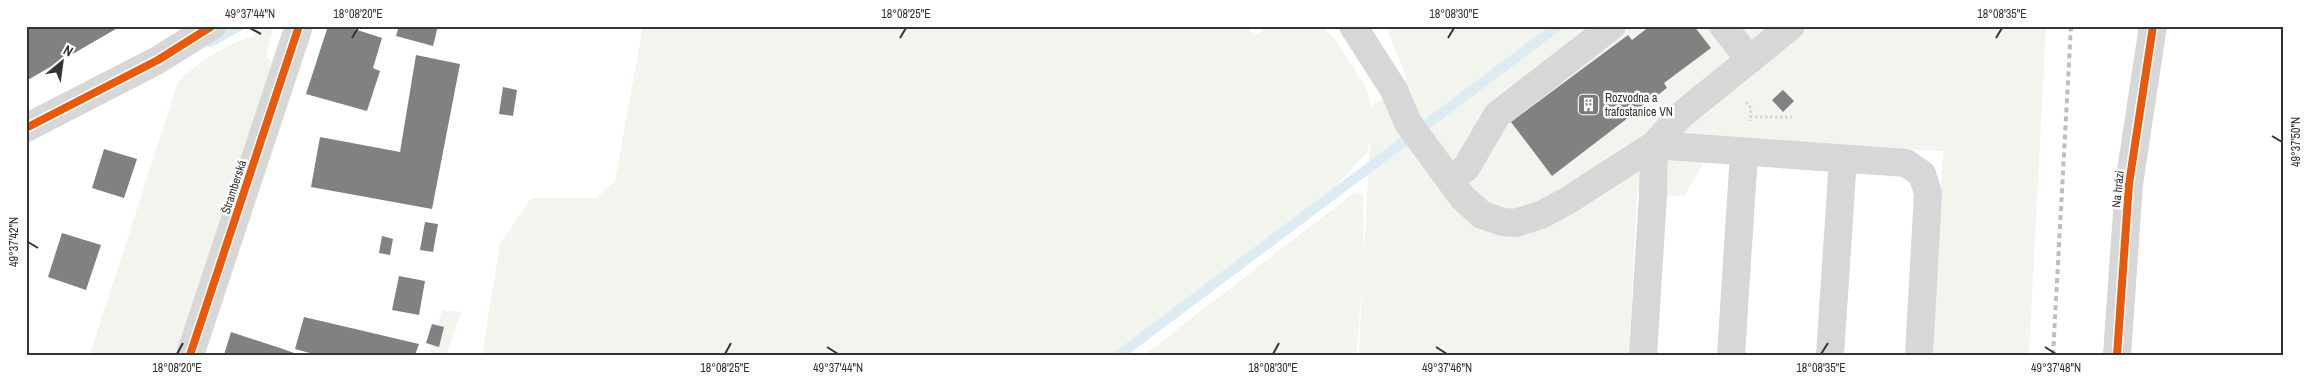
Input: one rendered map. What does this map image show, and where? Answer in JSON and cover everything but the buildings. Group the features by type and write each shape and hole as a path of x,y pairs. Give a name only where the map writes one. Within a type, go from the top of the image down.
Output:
{"street":[{"name":"Štramberská","path":"190,355 299,26"},
{"path":"1352,26 1394,90 1408,123 1450,180 1475,210 1496,220 1515,223 1541,215 1654,146 1680,116 1791,26"},
{"path":"1450,180 1466,168 1497,115 1612,26"},
{"path":"1723,26 1750,60"},
{"name":"Na hrázi","path":"2117,355 2129,184 2153,26"},
{"path":"26,128 158,60 198,30"},
{"path":"1654,146 1906,162 1922,174 1928,193 1918,355"},
{"path":"1643,355 1653,195 1654,146"},
{"path":"1731,355 1744,153"},
{"path":"1830,355 1843,159"}],"path":[{"path":"1725,79 1751,108 1750,125"},
{"path":"1750,118 1792,117"}],"shaded area":[{"path":"256,26 274,26 266,56 272,62 249,144 178,355 90,355 178,82 213,54 253,36"},
{"path":"643,26 1246,26 1255,36 1263,30 1261,26 1322,26 1337,42 1366,88 1372,109 1373,104 1379,102 1407,79 1386,26 1650,26 1632,40 1627,35 1512,122 1552,175 1667,89 1664,83 1694,26 2046,26 2029,355 1933,355 1943,151 1749,141 1705,161 1684,196 1637,194 1629,355 1359,355 1362,286 1356,355 1144,355 1355,192 1361,193 1363,198 1364,255 1370,140 1367,152 1334,188 1115,355 482,355 500,244 531,198 596,198 615,181"},
{"path":"442,310 461,312 446,355 429,355"}],"waterway":[{"path":"210,42 239,26"},
{"path":"1119,355 1558,26"}],"railway":[{"path":"2053,355 2071,26"}],"cycle path":[{"path":"26,128 158,60 212,26"},
{"path":"190,355 299,26"},
{"path":"2117,355 2129,184 2153,26"}],"place":[{"name":"Rozvodna a trafostanice VN","path":"1589,105"}]}
